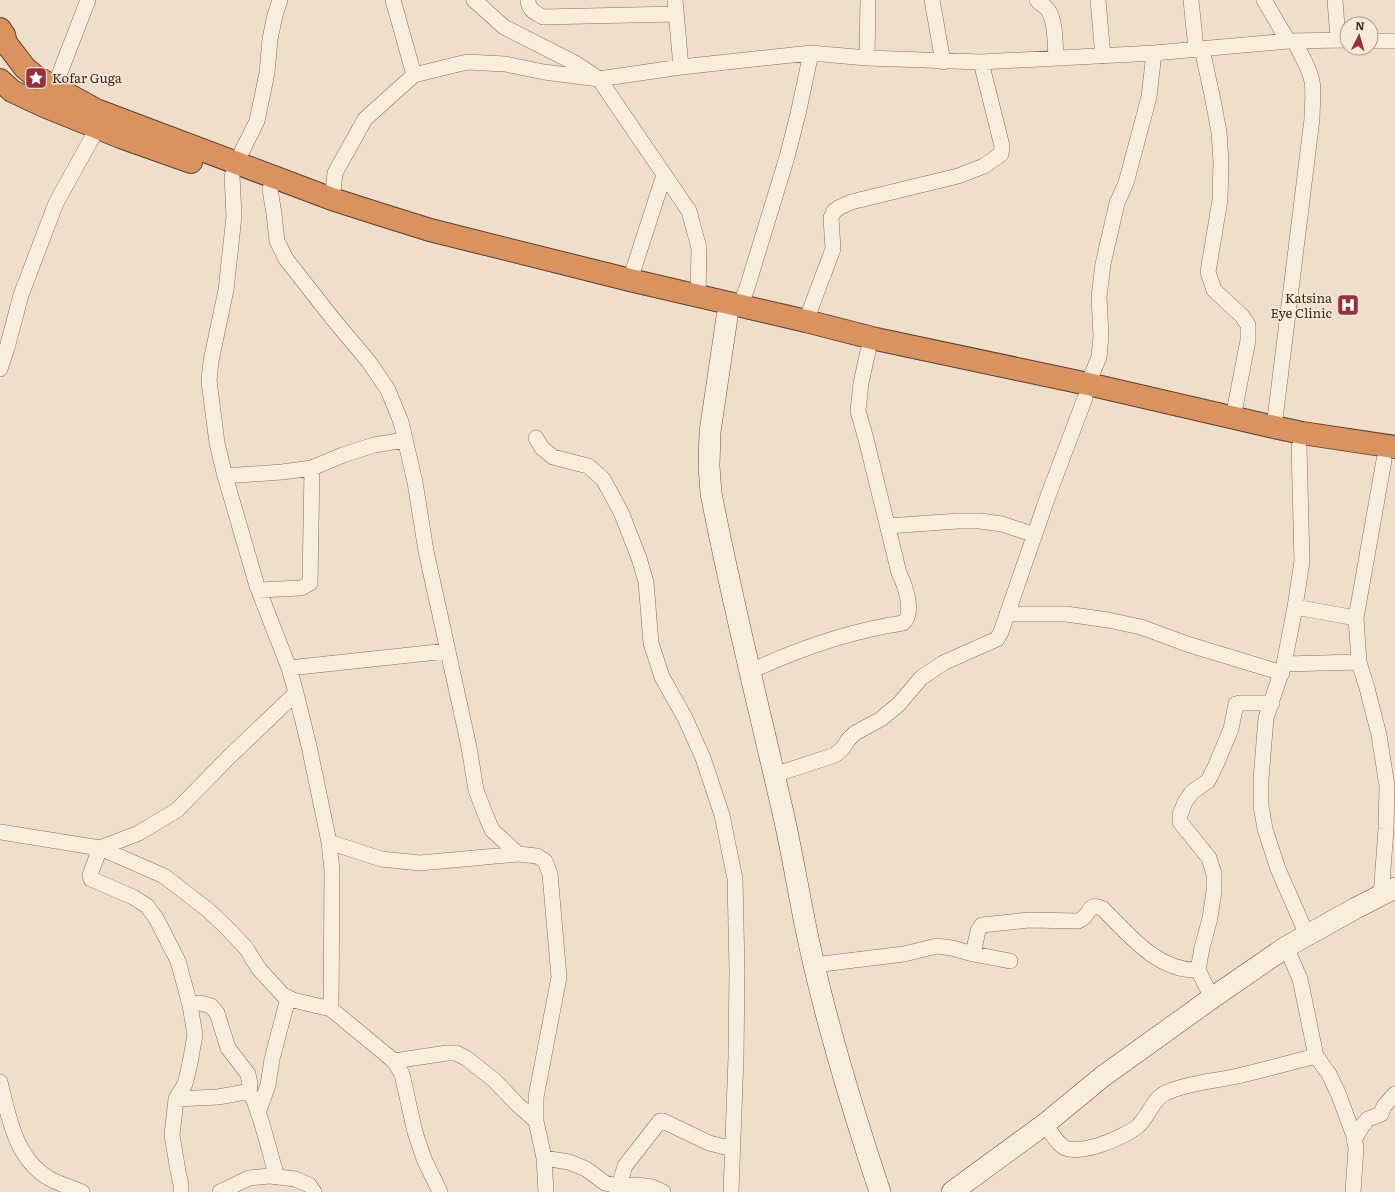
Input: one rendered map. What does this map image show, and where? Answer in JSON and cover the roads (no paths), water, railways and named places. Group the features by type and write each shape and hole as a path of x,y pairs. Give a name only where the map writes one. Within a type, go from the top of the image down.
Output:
{"highway":[{"path":"1,38 25,68 54,88 96,110 234,169 270,189 327,211 734,311 806,321 1299,446 1391,456"},
{"path":"0,80 12,91 122,138 234,169 332,199 428,236 698,296 734,311 802,334 868,351 1086,391"},
{"path":"1126,401 1233,418 1302,433 1391,456"}],"street":[{"path":"54,88 88,0"},
{"path":"280,0 270,39 267,73 257,121 234,169 234,216 226,290 211,361 209,381 217,443 225,476 259,590 296,693 309,746 329,842 332,870 331,1009"},
{"path":"393,0 414,75"},
{"path":"474,0 504,27 575,63 599,79 689,211 700,248 698,296"},
{"path":"528,0 528,5 534,12 543,18 676,7 681,67"},
{"path":"867,58 868,0"},
{"path":"932,0 943,62"},
{"path":"1037,0 1040,4 1045,6 1052,16 1056,58"},
{"path":"1098,0 1103,56"},
{"path":"1191,0 1199,49 1212,95 1219,132 1221,162 1220,200 1208,272 1214,290 1242,316 1248,326 1248,340 1233,418"},
{"path":"1264,0 1305,62 1312,81 1312,107 1274,428"},
{"path":"1335,0 1339,20"},
{"path":"332,199 335,173 365,119 414,75 468,62 505,64 544,72 599,79 681,67 811,53 867,58 943,62 981,62 1154,53 1291,41 1339,40"},
{"path":"1379,41 1395,41"},
{"path":"811,53 787,157 751,275 734,311 710,432 709,466 711,493 717,523 749,672 781,805 814,965 833,1044 859,1131 880,1192"},
{"path":"774,775 835,755 843,748 855,732 881,719 899,704 921,678 943,663 997,639 1001,632 1048,496 1099,357 1101,336 1099,297 1103,264 1117,203 1126,183 1149,97 1154,53"},
{"path":"806,321 833,249 831,218 834,211 851,202 958,176 984,166 1001,154 1002,146 981,62"},
{"path":"0,368 21,295 56,202 98,127"},
{"path":"630,280 664,175"},
{"path":"270,189 277,241 286,259 369,362 388,390 401,422 415,482 426,551 467,740 476,790 492,830 518,854"},
{"path":"749,672 810,646 865,630 903,623 907,620 909,614 907,594 899,573 858,411 861,383 868,351"},
{"path":"536,438 542,448 553,457 588,466 603,479 621,512 639,558 646,582 650,643 662,677 685,718 703,758 722,815 735,879 737,971 731,1192"},
{"path":"225,476 282,472 312,468 343,455 374,445 405,440"},
{"path":"1299,446 1302,561 1283,668 1266,718 1261,779 1261,806 1265,829 1278,869 1307,935"},
{"path":"952,1192 1045,1124 1102,1077 1286,947 1388,892 1386,829 1387,786 1379,735 1359,662 1356,618 1391,456"},
{"path":"259,590 301,588 310,583 312,468"},
{"path":"888,526 980,520 1002,524 1035,535"},
{"path":"1295,607 1356,618"},
{"path":"1007,614 1066,614 1108,620 1141,627 1187,644 1283,668 1359,662"},
{"path":"288,668 447,651"},
{"path":"181,1192 172,1135 176,1099 185,1084 195,1035 190,1005 178,961 156,918 147,906 133,896 89,877 100,848 139,833 177,810 229,757 296,693"},
{"path":"1212,998 1198,970 1210,918 1214,891 1214,874 1209,858 1180,822 1180,815 1192,792 1208,781 1231,730 1236,704 1239,702 1272,703"},
{"path":"0,832 100,848 164,876 226,926 246,948 259,969 283,995 293,1000 331,1009 394,1061 402,1074 415,1132 422,1152 440,1192"},
{"path":"329,842 380,859 420,863 518,854 537,856 545,861 550,874 559,977 536,1097 536,1121 544,1158 546,1192"},
{"path":"973,954 978,931 982,925 1029,920 1078,921 1082,919 1091,908 1098,906 1104,909 1158,960 1183,969 1198,970"},
{"path":"814,965 904,954 936,946 1010,960"},
{"path":"1286,947 1300,979 1316,1056 1329,1074 1338,1093 1352,1131 1356,1148 1353,1192"},
{"path":"258,1113 268,1085 272,1059 288,998"},
{"path":"190,1005 200,1003 211,1006 217,1013 228,1048 248,1074 250,1093 253,1097 277,1177"},
{"path":"394,1061 456,1053 466,1058 494,1080 536,1121"},
{"path":"1045,1124 1062,1146 1067,1149 1076,1150 1089,1148 1122,1137 1138,1126 1160,1096 1169,1091 1234,1077 1316,1056"},
{"path":"0,1082 16,1141 31,1164 49,1186 82,1192"},
{"path":"176,1099 218,1097 246,1092 250,1093"},
{"path":"1354,1140 1368,1119 1381,1114 1384,1106 1395,1094"},
{"path":"617,1189 625,1166 660,1121 663,1121 709,1143 733,1149"},
{"path":"544,1158 569,1162 586,1169 604,1183 617,1189 637,1185 652,1187 663,1192"},
{"path":"220,1192 249,1178 270,1176 295,1178 309,1185 314,1192"}],"place":[{"name":"Kofar Guga","path":"36,78"},
{"name":"Katsina Eye Clinic","path":"1348,305"}]}
